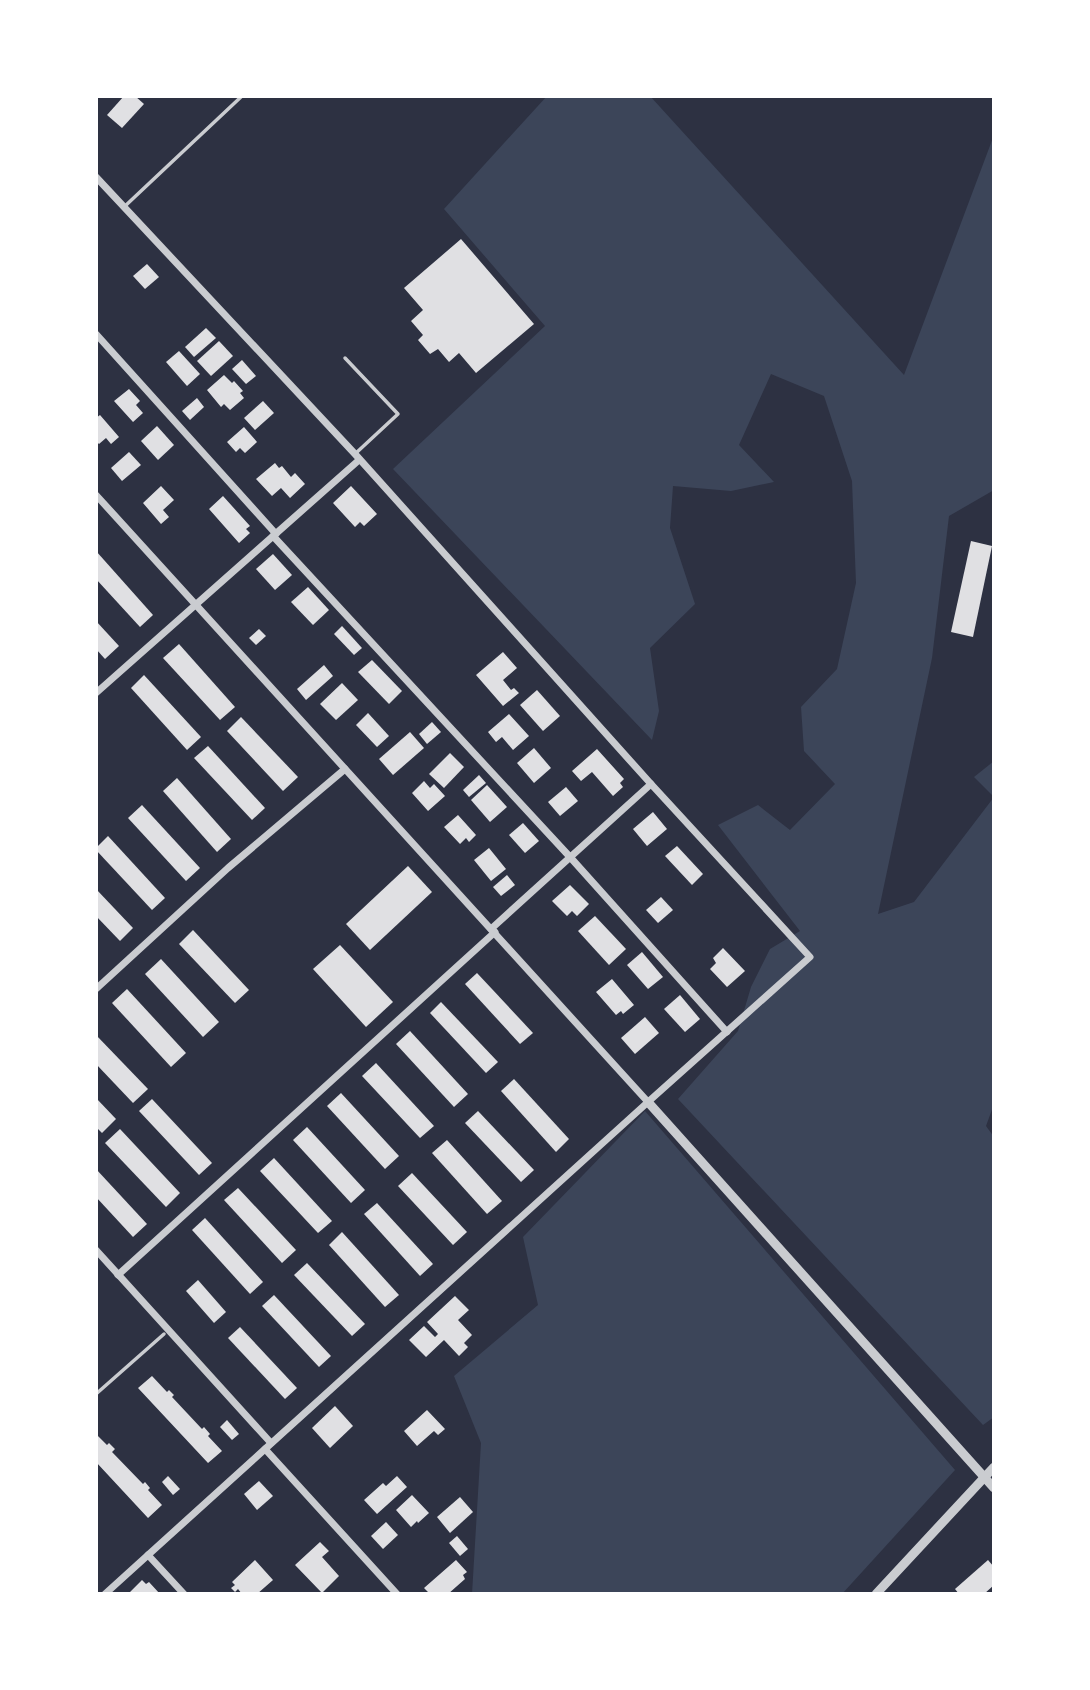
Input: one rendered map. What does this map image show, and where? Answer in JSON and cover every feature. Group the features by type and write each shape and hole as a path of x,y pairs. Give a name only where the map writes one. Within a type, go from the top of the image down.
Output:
{"street":[{"path":"96,177 357,457 810,957 105,1594"},
{"path":"96,334 274,535 727,1032"},
{"path":"96,693 274,535 357,457"},
{"path":"96,495 493,930 994,1488"},
{"path":"96,989 229,868 345,769"},
{"path":"118,1275 651,784"},
{"path":"96,1250 397,1594"},
{"path":"876,1594 994,1467"},
{"path":"148,1555 184,1594"}],"lane":[{"path":"124,207 242,96"},
{"path":"345,358 398,414 357,457"},
{"path":"96,1394 164,1334"}],"shaded area":[{"path":"547,96 650,96 904,375 994,135 994,490 949,516 932,658 878,914 914,902 994,797 994,1104 986,1126 994,1137 994,1417 983,1425 678,1099 738,1031 751,987 770,949 800,931 718,825 758,805 790,830 835,784 804,751 801,707 837,669 856,583 852,481 824,396 771,374 739,445 774,482 731,491 673,486 670,528 695,604 650,648 659,711 652,740 393,469 545,326 444,209"},
{"path":"994,761 994,797 974,777"},
{"path":"645,1111 955,1470 842,1594 472,1594 481,1443 454,1376 538,1305 523,1237"}],"building":[{"path":"124,96 135,96 144,104 122,128 107,115"},
{"path":"461,239 534,324 476,373 459,353 449,362 438,349 430,354 418,340 423,335 411,321 423,310 404,288"},
{"path":"147,264 159,277 145,289 133,276"},
{"path":"206,328 216,338 194,357 185,347"},
{"path":"219,341 233,356 211,376 197,361"},
{"path":"179,351 200,374 187,386 166,362"},
{"path":"242,360 256,376 246,384 232,369"},
{"path":"224,375 243,391 240,393 244,398 230,410 224,404 221,407 207,390"},
{"path":"129,389 140,401 136,405 143,413 133,422 114,401"},
{"path":"197,398 204,407 190,420 182,411"},
{"path":"263,401 274,413 255,430 244,418"},
{"path":"100,415 119,437 111,444 106,438 99,444 96,441 96,418"},
{"path":"157,426 174,445 158,460 141,441"},
{"path":"244,427 257,442 245,453 240,448 236,452 227,442"},
{"path":"129,452 141,465 122,481 111,468"},
{"path":"275,463 279,468 282,466 291,477 295,473 305,484 290,498 281,488 272,496 256,479"},
{"path":"161,486 174,500 163,510 169,517 161,524 143,503"},
{"path":"351,486 377,514 364,526 360,522 355,527 333,503"},
{"path":"223,496 250,526 246,529 250,533 239,543 209,509"},
{"path":"971,541 992,546 973,637 951,632"},
{"path":"96,551 153,615 140,627 96,579"},
{"path":"273,554 292,575 275,590 256,569"},
{"path":"308,587 329,610 313,625 291,602"},
{"path":"96,621 119,646 105,659 96,649"},
{"path":"342,626 362,648 354,655 334,634"},
{"path":"259,629 266,636 256,645 249,638"},
{"path":"179,644 235,707 220,720 163,658"},
{"path":"503,652 517,668 503,680 511,690 514,688 519,693 503,706 476,675"},
{"path":"372,660 402,691 389,704 358,672"},
{"path":"324,665 333,676 306,700 297,689"},
{"path":"144,675 201,737 187,750 131,688"},
{"path":"342,683 358,700 336,720 320,704"},
{"path":"537,690 560,716 543,731 520,705"},
{"path":"368,713 389,736 377,747 356,725"},
{"path":"509,714 529,736 513,750 502,737 496,742 488,732"},
{"path":"241,717 298,777 283,791 227,731"},
{"path":"432,722 441,732 427,744 419,734"},
{"path":"410,732 424,748 393,775 379,759"},
{"path":"208,746 265,808 252,820 194,758"},
{"path":"534,748 551,768 534,783 517,763"},
{"path":"597,749 624,779 620,783 623,787 613,796 592,772 581,781 572,771"},
{"path":"450,753 464,767 444,788 429,774"},
{"path":"479,775 486,783 469,797 463,790"},
{"path":"177,778 231,839 217,852 163,791"},
{"path":"424,781 430,788 434,784 445,796 428,811 412,793"},
{"path":"487,785 507,807 490,822 471,800"},
{"path":"566,787 578,801 560,816 548,802"},
{"path":"142,805 200,868 186,881 128,818"},
{"path":"653,812 667,829 647,846 633,829"},
{"path":"458,815 476,835 469,842 466,838 460,844 444,827"},
{"path":"523,823 539,841 525,853 509,835"},
{"path":"108,836 165,898 152,910 96,850"},
{"path":"677,846 703,874 692,885 665,856"},
{"path":"489,848 506,869 491,881 474,860"},
{"path":"408,866 432,892 370,950 346,924"},
{"path":"507,875 515,885 501,896 493,887"},
{"path":"570,885 589,904 577,916 572,911 567,916 552,901"},
{"path":"96,889 133,928 120,941 96,916"},
{"path":"661,897 673,910 658,923 646,910"},
{"path":"595,916 626,949 609,965 578,931"},
{"path":"193,930 249,990 235,1003 179,944"},
{"path":"340,945 393,1002 366,1027 313,969"},
{"path":"723,948 745,971 727,987 710,969 716,963 713,958"},
{"path":"642,952 663,977 648,989 627,965"},
{"path":"161,959 219,1022 203,1037 145,974"},
{"path":"477,973 533,1033 520,1044 465,984"},
{"path":"612,979 634,1005 623,1014 621,1011 616,1015 596,992"},
{"path":"127,989 186,1053 171,1067 112,1003"},
{"path":"680,995 700,1019 685,1032 664,1009"},
{"path":"441,1002 498,1062 486,1073 430,1013"},
{"path":"645,1017 659,1033 635,1054 621,1038"},
{"path":"410,1031 468,1094 454,1107 396,1044"},
{"path":"96,1035 148,1089 133,1103 96,1064"},
{"path":"376,1063 434,1126 420,1138 362,1076"},
{"path":"514,1079 569,1139 556,1152 501,1091"},
{"path":"341,1093 399,1156 385,1169 327,1106"},
{"path":"96,1098 116,1119 102,1133 96,1127"},
{"path":"152,1099 212,1163 199,1175 139,1111"},
{"path":"478,1111 534,1170 521,1182 465,1123"},
{"path":"307,1127 365,1190 351,1203 293,1140"},
{"path":"120,1129 180,1193 166,1207 105,1143"},
{"path":"447,1140 502,1201 487,1214 432,1153"},
{"path":"274,1158 332,1221 318,1233 260,1171"},
{"path":"96,1169 147,1224 133,1237 96,1197"},
{"path":"412,1173 467,1232 453,1245 398,1186"},
{"path":"238,1188 296,1250 282,1263 224,1200"},
{"path":"377,1203 433,1264 420,1276 364,1214"},
{"path":"205,1218 263,1282 250,1294 192,1230"},
{"path":"342,1232 399,1295 385,1307 329,1245"},
{"path":"307,1263 365,1324 352,1336 294,1275"},
{"path":"198,1280 226,1312 214,1323 186,1291"},
{"path":"274,1295 331,1356 319,1367 262,1306"},
{"path":"455,1296 469,1310 458,1320 472,1335 464,1343 468,1347 459,1356 444,1340 426,1357 409,1340 424,1326 435,1337 438,1334 427,1322"},
{"path":"240,1327 297,1388 285,1399 228,1338"},
{"path":"152,1376 167,1392 169,1390 174,1395 172,1397 202,1429 204,1427 210,1434 208,1436 222,1451 208,1463 138,1388"},
{"path":"335,1406 353,1426 330,1448 312,1428"},
{"path":"427,1410 445,1429 438,1435 434,1431 417,1446 404,1431"},
{"path":"227,1420 239,1434 232,1440 220,1427"},
{"path":"96,1434 115,1449 112,1452 143,1484 145,1482 150,1488 148,1490 162,1505 148,1518 96,1462"},
{"path":"168,1476 180,1489 173,1495 162,1482"},
{"path":"397,1476 407,1487 377,1514 364,1500 383,1483 386,1486"},
{"path":"259,1481 273,1496 257,1510 244,1494"},
{"path":"412,1495 429,1513 411,1527 396,1510"},
{"path":"460,1497 473,1512 450,1533 437,1517"},
{"path":"386,1522 398,1535 383,1549 371,1536"},
{"path":"457,1536 468,1549 460,1556 449,1543"},
{"path":"320,1542 329,1551 322,1557 339,1576 322,1593 295,1565"},
{"path":"255,1560 273,1580 257,1594 242,1594 238,1589 235,1592 231,1588 235,1585 232,1582"},
{"path":"456,1560 467,1572 463,1575 465,1579 448,1594 430,1594 424,1588"},
{"path":"988,1560 994,1567 994,1585 984,1594 959,1594 955,1589"},
{"path":"142,1580 146,1584 149,1582 160,1594 128,1594"}]}
